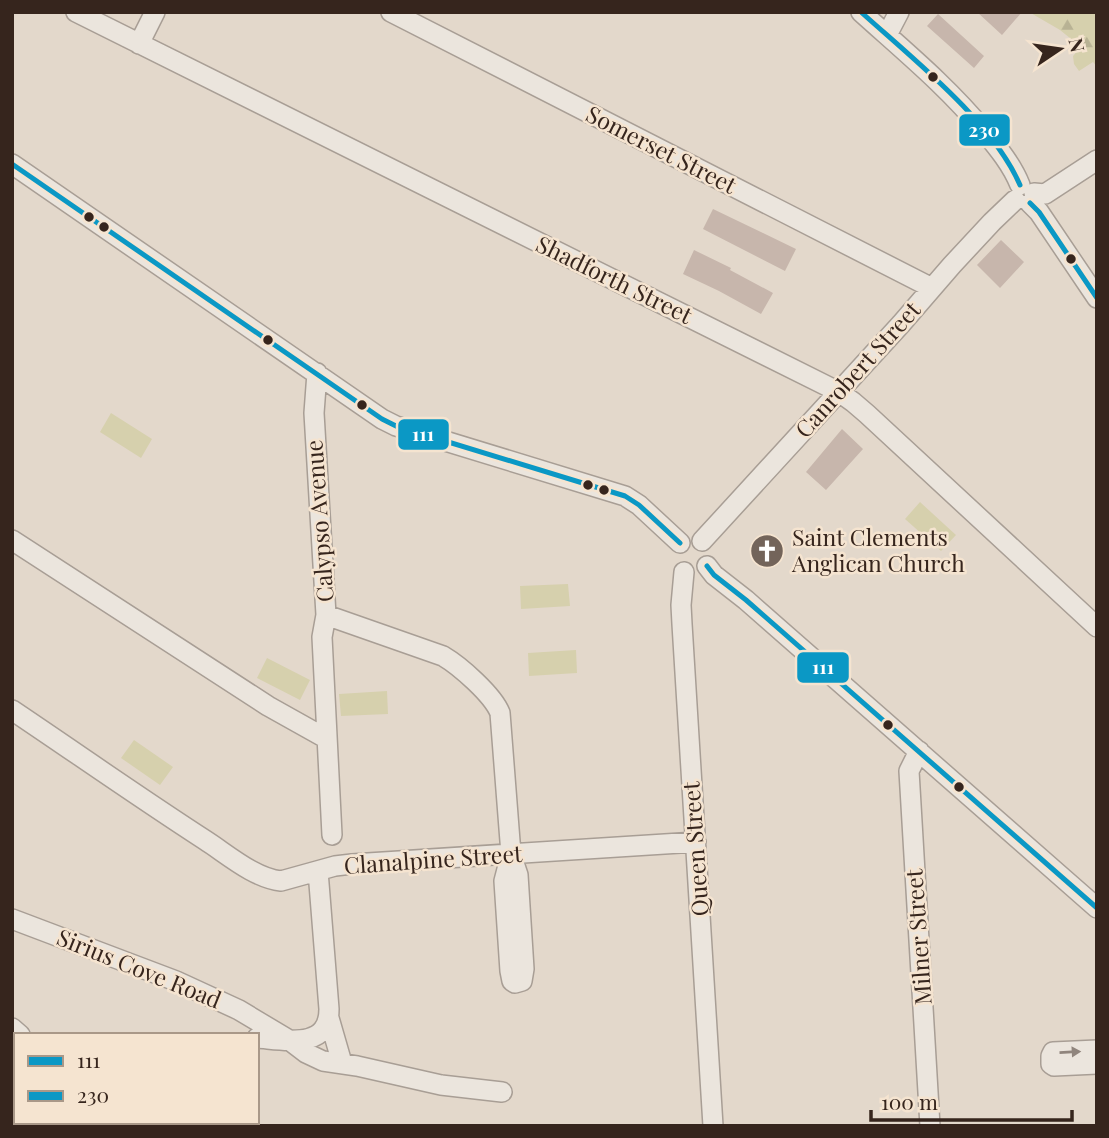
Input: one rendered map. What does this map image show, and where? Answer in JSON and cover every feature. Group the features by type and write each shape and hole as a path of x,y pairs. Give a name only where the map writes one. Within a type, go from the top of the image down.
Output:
{"street":[{"name":"Shadforth Street","path":"76,12 839,392 867,414 1097,627"},
{"path":"139,44 155,12"},
{"name":"Somerset Street","path":"391,12 932,288"},
{"path":"861,12 946,89 994,144 1015,172 1025,195 1097,298"},
{"path":"887,35 899,12"},
{"path":"1025,195 1045,194 1097,160"},
{"path":"12,163 396,426 625,496 639,505 680,543"},
{"name":"Canrobert Street","path":"702,541 992,222 1025,195"},
{"name":"Calypso Avenue","path":"317,373 314,413 326,615 443,656 458,666 497,706 501,720 510,854 517,875 524,969 522,981 515,984 509,971 504,881 510,854"},
{"path":"692,538 702,541 709,549 710,555 704,570 694,574 680,569 674,559 674,553 680,543 692,538"},
{"path":"12,540 268,706 327,739"},
{"path":"707,566 714,575 746,600 1097,908"},
{"name":"Queen Street","path":"684,572 681,605 713,1126"},
{"path":"326,615 322,637 332,835"},
{"name":"Clanalpine Street","path":"12,710 180,824 253,871 272,880 281,881 352,864 696,842"},
{"name":"Milner Street","path":"919,751 909,771 930,1126"},
{"path":"318,871 329,1018 342,1063"},
{"name":"Sirius Cove Road","path":"12,919 176,981 239,1010 289,1040 306,1054 431,1083 502,1092"},
{"path":"259,1038 313,1038 320,1034 329,1018"},
{"path":"1097,1050 1054,1052 1051,1064 1097,1064"},
{"path":"12,1093 14,1126"}],"green space":[{"path":"1029,12 1097,12 1097,67 1093,62 1079,71 1073,56 1081,47 1060,30"},
{"path":"111,413 152,439 141,458 100,432"},
{"path":"920,502 956,535 941,551 905,519"},
{"path":"568,584 570,606 521,609 520,586"},
{"path":"576,650 577,673 529,676 528,653"},
{"path":"267,658 310,680 300,700 257,678"},
{"path":"387,691 388,714 341,716 339,694"},
{"path":"134,740 173,767 160,785 121,758"}],"building":[{"path":"977,12 1022,12 1002,35"},
{"path":"938,14 984,56 974,68 927,26"},
{"path":"713,209 796,249 785,271 703,229"},
{"path":"1001,240 1024,262 1000,288 977,265"},
{"path":"694,250 773,293 761,314 683,274"},
{"path":"842,429 863,449 826,490 806,472"}],"transit line":[{"name":"230","path":"861,12 950,92 991,138 1020,185"},
{"name":"111","path":"12,164 382,419 396,426 625,496 639,505 680,543"},
{"name":"230","path":"1030,203 1039,212 1097,298"},
{"name":"111","path":"707,566 714,575 746,600 1097,908"}],"place":[{"name":"Saint Clements Anglican Church","path":"767,551"}]}
